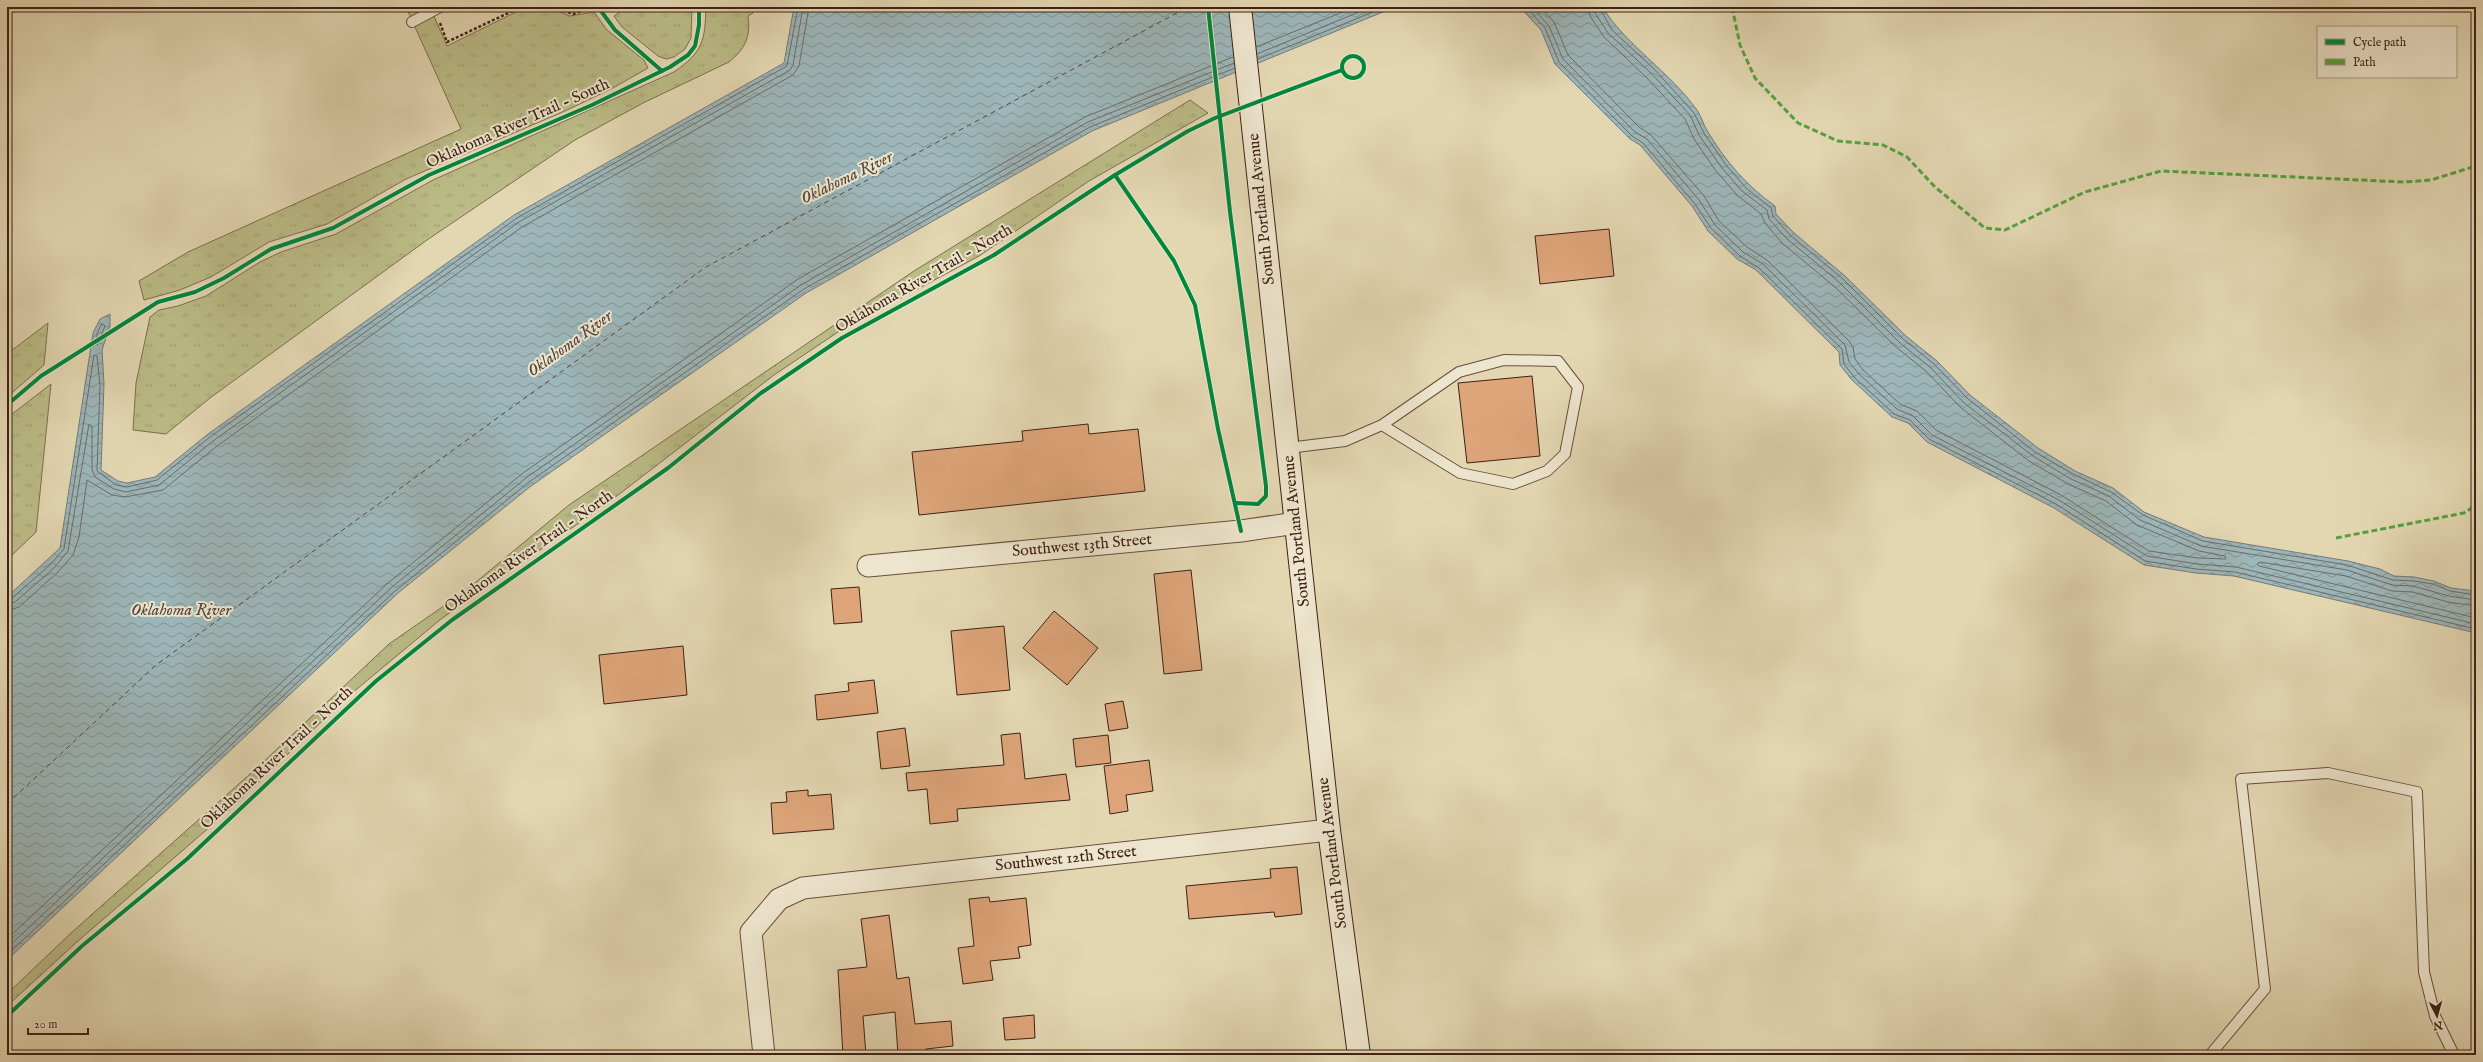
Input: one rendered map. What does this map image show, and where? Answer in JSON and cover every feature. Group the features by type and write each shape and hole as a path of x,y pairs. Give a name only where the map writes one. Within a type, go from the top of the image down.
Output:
{"main road":[{"name":"South Portland Avenue","path":"1240,7 1330,830 1359,1055"}],"street":[{"name":"Southwest 13th Street","path":"868,566 1241,531 1296,523"},
{"name":"Southwest 12th Street","path":"764,1055 751,932 779,899 803,888 1330,830"}],"lane":[{"path":"412,22 437,9"},
{"path":"1288,448 1345,440 1382,425 1459,372 1504,360 1558,361 1578,387 1565,454 1547,471 1513,484 1460,473 1382,425"},
{"path":"2210,1055 2265,989 2241,779 2328,773 2417,792 2424,972 2435,1016 2454,1055"}],"path":[{"path":"437,9 447,42 521,7"},
{"path":"554,7 573,14 597,8"},
{"path":"1208,7 1230,212 1266,486 1266,496 1258,504 1236,503"},
{"path":"1215,118 1229,113"},
{"path":"1235,496 1241,531"}],"green space":[{"path":"406,7 430,7 447,46 526,7 549,7 570,16 594,12 607,30 644,60 648,68 611,89 565,111 406,179 327,224 269,242 211,277 180,290 144,300 139,281 188,252 461,129"},
{"path":"627,7 692,7 691,38 685,49 674,57 666,59 658,56 622,27 614,16"},
{"path":"706,7 752,7 753,13 748,16 749,30 746,42 735,57 729,62 643,103 575,140 427,240 210,398 166,434 133,430 136,383 150,317 159,310 178,306 206,296 260,262 281,252 336,234 433,180 674,72 684,65 697,52 705,29"},
{"path":"1190,100 1208,113 1089,181 979,256 838,332 774,375 609,502 441,619 346,698 234,806 78,941 7,1006 7,994 71,933 259,766 389,644 464,592 569,505 914,271"},
{"path":"48,323 44,365 7,397 7,354"},
{"path":"51,384 36,532 7,560 7,418"}],"water":[{"name":"Oklahoma River","path":"794,7 1395,7 1092,131 806,293 531,486 398,593 7,960 7,597 60,548 93,333 100,319 110,314 110,326 102,350 104,384 101,470 118,481 127,483 155,477 208,434 514,215 784,63"},
{"path":"1520,7 1602,7 1624,35 1686,96 1697,110 1706,129 1722,153 1746,182 1775,206 1776,214 1793,232 1845,276 1906,336 1937,361 1970,395 2038,448 2075,471 2113,488 2144,512 2204,537 2348,561 2380,569 2394,576 2414,577 2434,581 2451,588 2476,591 2476,633 2234,576 2196,573 2144,565 2054,508 1927,442 1908,423 1892,417 1852,380 1840,365 1839,352 1756,270 1737,259 1708,231 1692,206 1640,145 1630,139 1555,64 1541,30"}],"building":[{"path":"1609,229 1614,276 1540,284 1535,236"},
{"path":"1532,376 1540,456 1467,463 1458,383"},
{"path":"1088,424 1089,434 1138,429 1145,491 919,515 912,452 1023,441 1022,431"},
{"path":"1191,570 1202,670 1164,674 1154,574"},
{"path":"859,587 862,622 834,624 831,589"},
{"path":"1054,611 1098,648 1067,685 1023,648"},
{"path":"1004,626 1010,690 957,695 951,631"},
{"path":"683,646 687,695 604,704 599,655"},
{"path":"874,680 878,713 817,720 815,695 849,691 848,683"},
{"path":"1123,701 1128,728 1109,731 1105,704"},
{"path":"905,728 910,766 881,769 877,732"},
{"path":"1020,733 1025,779 1066,774 1070,800 957,809 958,821 930,824 927,789 908,791 906,773 1004,765 1001,735"},
{"path":"1108,735 1111,763 1076,767 1073,739"},
{"path":"1149,760 1153,791 1126,795 1128,811 1110,814 1104,766"},
{"path":"808,790 808,796 831,794 834,829 773,834 771,803 787,802 786,792"},
{"path":"1297,867 1302,914 1275,917 1274,912 1189,919 1186,886 1271,878 1270,869"},
{"path":"989,897 990,902 1026,898 1031,945 1018,947 1020,958 990,961 993,980 963,984 958,948 974,946 969,899"},
{"path":"889,915 897,979 909,977 915,1024 951,1021 953,1046 926,1049 926,1055 898,1055 895,1012 863,1016 866,1055 843,1055 838,970 867,967 861,919"},
{"path":"1034,1015 1035,1038 1005,1040 1003,1018"}],"ferry route":[{"path":"7,804 156,665 706,267 1188,7"}],"marked path":[{"path":"1732,7 1740,45 1755,78 1798,123 1838,141 1883,145 1907,157 1935,187 1985,228 2005,230 2085,192 2161,171 2404,182 2431,180 2476,166"},
{"path":"2336,538 2464,513 2476,505"}],"cycle path":[{"path":"598,7 615,30 662,71"},
{"name":"Oklahoma River Trail - South","path":"7,405 41,376 158,302 195,292 224,278 271,249 333,228 429,175 592,105 670,67 688,55 695,46 699,25 699,7"},
{"path":"1208,7 1230,212 1266,486 1266,496 1258,504 1236,503"},
{"path":"1353,56 1361,59 1364,67 1361,75 1353,78 1345,75 1342,67 1345,59 1353,56"},
{"name":"Oklahoma River Trail - North","path":"7,1016 82,946 187,859 376,681 452,620 668,468 761,393 842,338 994,255 1115,175 1188,131 1215,118 1342,70"},
{"path":"1115,175 1174,261 1195,305 1218,429 1241,531"}]}
